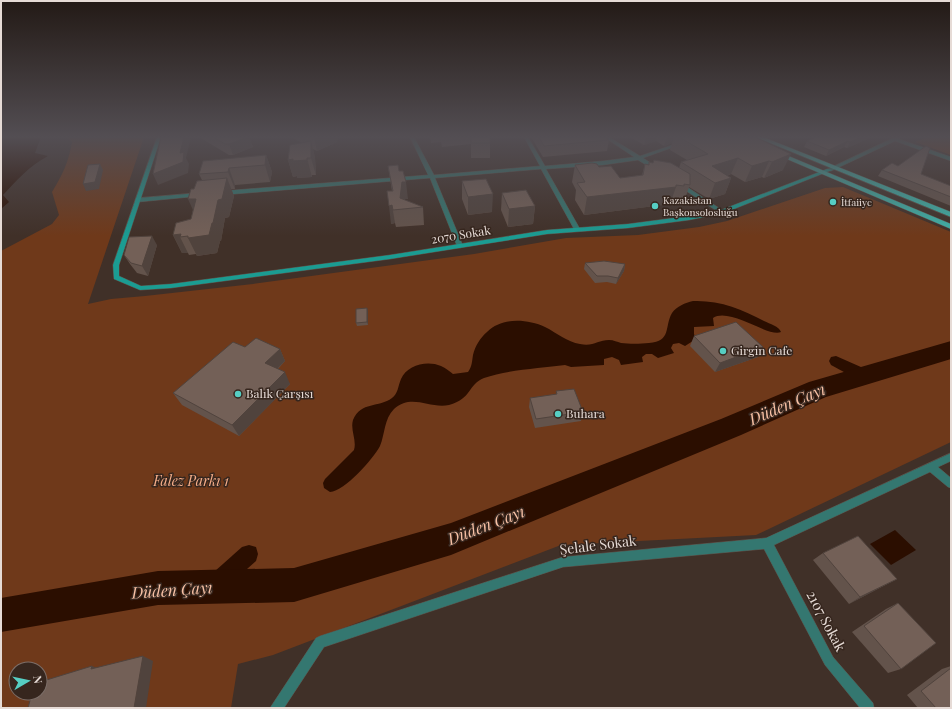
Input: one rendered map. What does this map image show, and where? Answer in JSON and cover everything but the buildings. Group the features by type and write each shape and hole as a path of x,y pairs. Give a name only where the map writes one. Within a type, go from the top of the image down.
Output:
{"main road":[{"path":"829,170 951,215"},
{"path":"829,170 951,227"}],"street":[{"path":"148,170 138,200 202,195"},
{"path":"429,170 460,246"},
{"path":"218,194 517,170"},
{"path":"544,170 576,229"},
{"path":"658,170 664,174"},
{"name":"2070 Sokak","path":"138,200 116,265 116,277 140,288 171,286 245,277 576,229 628,226 689,218 722,212 829,170"},
{"path":"671,178 722,212"},
{"name":"Şelale Sokak","path":"276,708 320,642 563,562 767,543 951,457"},
{"path":"931,467 951,484"},
{"name":"2107 Sokak","path":"767,543 829,661 868,708"}],"green space":[{"name":"Falez Parkı 1","path":"64,170 133,170 88,304 111,299 253,284 474,254 566,238 638,235 699,227 727,221 825,188 843,187 951,232 951,442 756,535 561,545 273,655 238,664 231,708 1,708 1,251 52,224 59,215 52,192"}],"shaded area":[{"path":"1,170 28,170 3,195 9,202 1,209"},
{"path":"693,301 712,302 739,309 774,325 781,332 775,333 739,319 729,316 720,316 713,318 714,326 694,327 696,339 685,346 679,343 673,344 671,348 674,353 658,358 652,354 646,354 642,357 643,362 621,365 619,360 612,357 604,359 604,365 571,367 565,365 503,373 484,378 475,384 462,399 449,405 442,406 421,402 407,402 401,404 394,409 388,417 380,446 358,474 336,490 330,492 324,488 323,483 325,479 354,450 355,442 352,424 356,414 365,407 382,403 392,398 397,392 404,374 413,367 424,364 436,364 453,374 468,372 475,348 483,336 493,327 515,321 538,324 575,343 585,345 609,340 631,344 656,342 664,336 672,313 676,308"},
{"path":"895,530 916,550 891,565 870,544"}],"waterway":[{"name":"Düden Çayı","path":"1,615 158,588 294,585 451,539 731,427 818,389 951,350"},
{"path":"836,361 865,375"},
{"path":"212,587 249,554"}],"place":[{"name":"İtfaiiye","path":"833,202"},
{"name":"Kazakistan Başkonsolosluğu","path":"655,206"},
{"name":"Girgin Cafe","path":"723,351"},
{"name":"Balık Çarşısı","path":"238,394"},
{"name":"Buhara","path":"558,414"}]}
